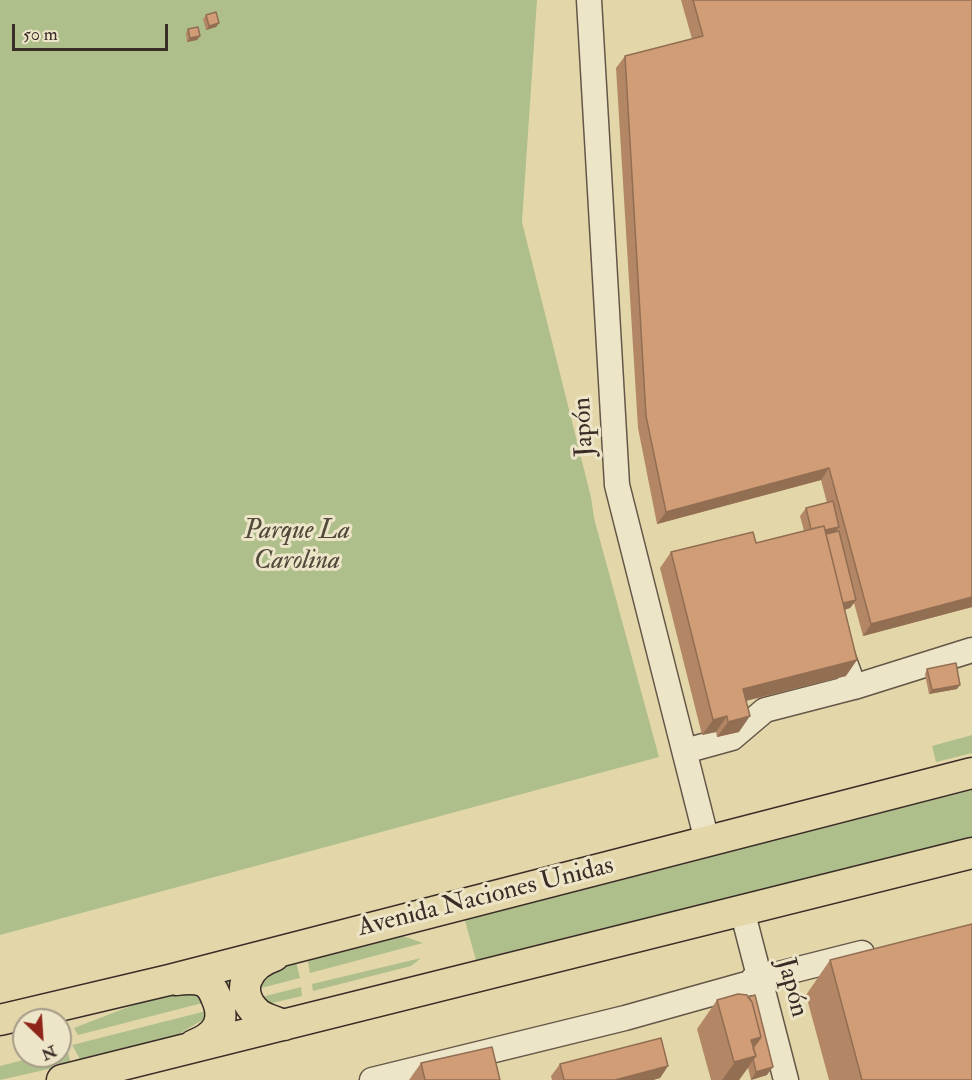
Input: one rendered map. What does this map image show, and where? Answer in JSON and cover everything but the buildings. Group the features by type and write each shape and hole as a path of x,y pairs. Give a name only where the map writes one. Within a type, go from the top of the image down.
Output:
{"main road":[{"name":"Avenida Naciones Unidas","path":"0,1020 169,980 972,773"},
{"path":"62,1080 972,853"},
{"path":"284,1025 259,1014 249,1003 245,984 253,966 304,944"},
{"path":"169,980 205,982 213,991 221,1010 218,1029 209,1039 177,1051"}],"street":[{"name":"Japón","path":"589,0 617,485 707,841"},
{"path":"655,636 679,628"},
{"path":"813,644 833,628 854,687"},
{"path":"685,751 732,738 765,710 854,687 972,650"},
{"name":"Japón","path":"742,910 786,1080"},
{"path":"372,1080 625,1018 771,976 879,949"}],"green space":[{"name":"Parque La Carolina","path":"0,0 537,0 522,222 591,497 594,518 659,757 0,935"},
{"path":"972,735 972,753 936,762 932,746"},
{"path":"972,790 972,838 477,964 464,917"},
{"path":"397,934 423,943 310,973 307,957"},
{"path":"421,958 411,966 313,991 312,984"},
{"path":"296,962 300,978 78,1035 74,1028 154,997"},
{"path":"301,987 302,996 204,1019 171,1039 80,1059 72,1045"},
{"path":"12,1063 12,1068 53,1068 0,1080 0,1066"}]}
